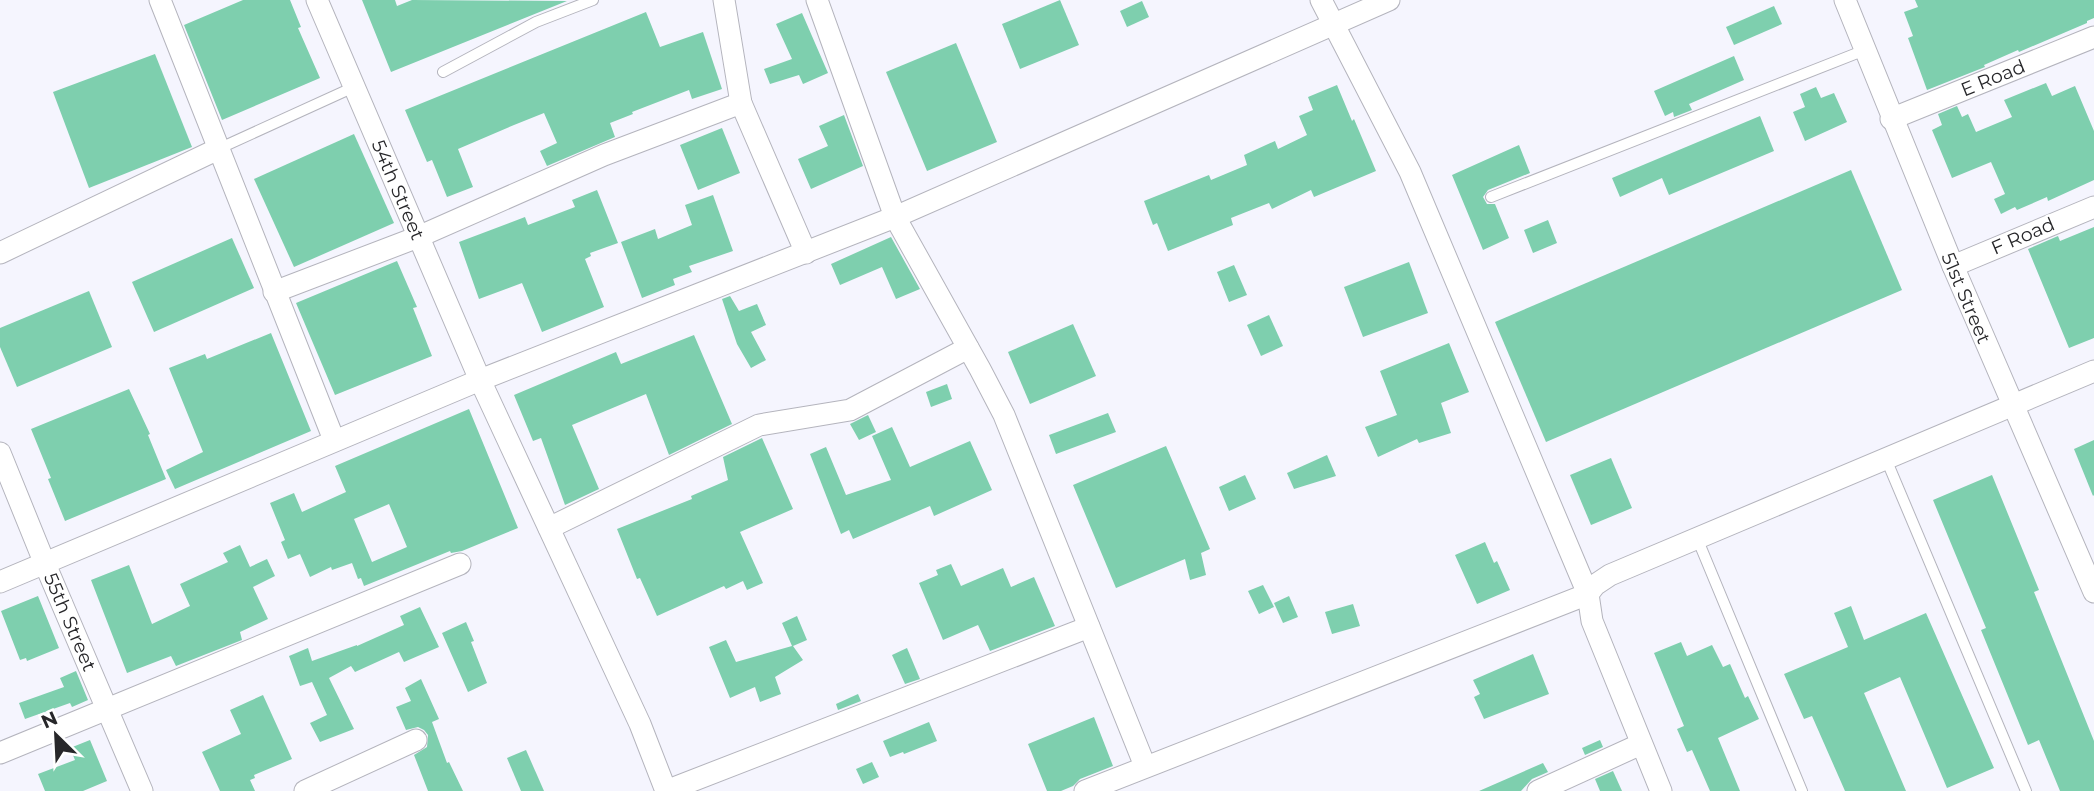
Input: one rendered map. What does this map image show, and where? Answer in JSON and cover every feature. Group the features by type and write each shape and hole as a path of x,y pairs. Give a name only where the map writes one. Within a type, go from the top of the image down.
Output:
{"street":[{"name":"54th Street","path":"317,0 480,380 640,724 666,791"},
{"path":"724,0 741,103 806,253"},
{"path":"817,0 895,217 1004,415 1145,766"},
{"path":"1321,0 1410,172 1588,594 1592,621 1661,791"},
{"path":"0,582 480,380 895,217 1389,0"},
{"name":"51st Street","path":"1845,0 1891,119 2012,405 2085,551 2094,592"},
{"path":"165,2 218,149 334,440"},
{"name":"E Road","path":"1891,119 2094,37"},
{"path":"274,292 418,237 604,155 741,103"},
{"path":"0,253 218,149"},
{"name":"F Road","path":"1953,266 2094,206"},
{"path":"549,528 759,425 850,410 968,348"},
{"path":"1085,791 1588,594 1610,575 2094,371"},
{"name":"55th Street","path":"0,453 142,791"},
{"path":"0,752 460,564"},
{"path":"666,791 1089,627"},
{"path":"305,791 416,740"},
{"path":"1538,791 1641,744"}],"lane":[{"path":"443,72 536,22 593,0"},
{"path":"1491,197 1866,50"},
{"path":"218,149 354,87"},
{"path":"1886,459 2025,791"},
{"path":"1697,538 1802,791"}],"building":[{"path":"243,0 290,0 301,27 298,28 320,78 222,120 184,25"},
{"path":"362,0 395,0 397,6 412,0 567,1 391,72"},
{"path":"1060,0 1079,45 1020,69 1002,24"},
{"path":"1915,0 2094,0 2094,18 1927,90 1908,38 1913,36 1904,12 1918,7"},
{"path":"1142,1 1149,17 1127,27 1120,11"},
{"path":"1774,6 1782,24 1734,45 1726,27"},
{"path":"646,12 660,47 703,32 722,89 692,99 689,90 632,112 633,114 610,123 615,137 547,166 540,151 557,143 544,113 458,149 473,187 447,197 432,160 427,162 405,110"},
{"path":"802,13 828,73 803,84 799,75 770,84 764,69 792,59 776,24"},
{"path":"956,43 997,142 927,171 886,72"},
{"path":"155,54 192,147 89,188 53,92"},
{"path":"1734,56 1744,80 1689,104 1692,110 1674,117 1673,112 1665,116 1654,91"},
{"path":"2046,83 2052,96 2075,86 2094,131 2094,180 2048,201 2047,197 2001,214 1994,199 2005,194 1991,162 1952,178 1932,130 1942,125 1938,114 1957,106 1962,117 1968,114 1976,132 2012,117 2004,100"},
{"path":"1337,85 1376,171 1314,197 1311,190 1272,209 1269,203 1231,218 1233,225 1168,251 1157,223 1153,225 1144,201 1209,175 1211,180 1247,165 1244,155 1275,141 1278,149 1307,135 1299,116 1313,110 1308,97"},
{"path":"1816,87 1821,98 1834,93 1847,122 1805,141 1793,112 1805,107 1800,94"},
{"path":"844,115 863,166 811,189 798,159 828,146 819,126"},
{"path":"1760,116 1774,151 1669,195 1662,178 1620,197 1612,178"},
{"path":"722,128 740,173 698,190 680,145"},
{"path":"354,134 394,223 294,267 254,179"},
{"path":"1519,145 1530,173 1488,190 1483,197 1487,204 1495,204 1509,238 1483,250 1452,175"},
{"path":"1851,170 1902,290 1546,442 1495,322"},
{"path":"597,190 618,243 590,253 591,256 585,259 604,307 542,332 522,283 479,299 459,242 525,217 528,225 575,207 572,200"},
{"path":"713,195 733,251 689,266 692,272 673,279 675,285 642,298 621,242 655,229 658,239 692,225 685,205"},
{"path":"1548,220 1557,243 1533,253 1524,230"},
{"path":"2094,227 2094,338 2069,348 2028,249 2058,236 2060,241"},
{"path":"891,237 920,289 896,299 882,267 840,285 831,264"},
{"path":"232,238 254,288 154,332 132,282"},
{"path":"397,261 417,307 413,308 432,356 335,395 296,303"},
{"path":"1409,262 1428,313 1363,337 1344,287"},
{"path":"1234,265 1247,295 1229,302 1217,272"},
{"path":"89,291 112,347 17,387 0,347 0,328"},
{"path":"730,296 739,311 757,304 766,325 751,332 766,360 751,368 737,344 722,299"},
{"path":"1269,315 1283,346 1261,356 1247,325"},
{"path":"1073,324 1096,376 1030,404 1008,352"},
{"path":"271,333 311,431 175,489 166,470 203,452 169,368 205,354 207,359"},
{"path":"694,335 732,424 669,455 646,394 572,425 599,489 565,505 541,438 533,441 514,395 616,352 621,364"},
{"path":"1449,343 1469,392 1441,403 1451,433 1419,443 1417,439 1378,457 1365,427 1397,415 1380,371"},
{"path":"947,384 952,399 931,407 926,392"},
{"path":"129,389 150,434 148,435 166,479 65,521 31,429"},
{"path":"469,409 518,528 462,551 450,551 364,586 352,563 332,570 331,567 310,577 300,554 288,559 281,542 285,540 270,503 294,493 302,512 346,492 335,466","holes":["389,504 407,547 372,562 354,519"]},
{"path":"1108,413 1116,432 1056,454 1049,435"},
{"path":"868,415 876,432 859,440 850,424"},
{"path":"892,427 910,467 970,441 992,490 934,516 930,506 853,539 849,530 841,534 810,454 826,447 846,495 891,480 872,436"},
{"path":"762,438 793,509 740,532 763,583 747,590 743,581 726,589 724,586 657,616 640,578 637,579 617,529 692,499 691,496 728,480 723,457"},
{"path":"2094,440 2094,495 2093,496 2074,449"},
{"path":"1166,446 1210,549 1201,553 1206,575 1190,580 1185,559 1116,588 1073,485"},
{"path":"1327,455 1336,476 1294,489 1287,473"},
{"path":"1611,458 1632,508 1591,525 1570,475"},
{"path":"1245,475 1256,499 1229,511 1219,487"},
{"path":"1992,475 2039,590 2034,592 2094,741 2094,791 2060,791 2039,740 2028,745 1981,630 1986,628 1933,500"},
{"path":"1485,542 1510,590 1477,604 1455,555"},
{"path":"240,545 250,567 267,559 275,576 253,587 268,619 240,632 242,640 176,666 171,656 127,673 91,580 129,565 152,624 190,606 180,584 228,562 223,553"},
{"path":"951,564 961,586 1003,568 1011,587 1034,577 1055,626 990,651 978,625 943,640 919,583 938,575 936,570"},
{"path":"1263,585 1274,607 1259,614 1248,591"},
{"path":"38,596 59,648 27,661 26,658 20,660 1,611"},
{"path":"1289,596 1298,617 1283,623 1274,603"},
{"path":"1353,604 1360,626 1332,634 1325,612"},
{"path":"1851,606 1864,640 1926,613 1994,768 1947,788 1900,677 1864,693 1906,791 1845,791 1812,716 1804,719 1784,674 1848,647 1834,613"},
{"path":"420,607 439,647 404,662 399,652 355,672 351,666 329,678 354,729 320,742 310,723 327,715 312,682 300,686 289,656 308,648 312,661 357,646 404,625 400,616"},
{"path":"797,616 807,640 793,646 803,660 775,677 781,694 760,702 755,687 730,698 709,647 726,640 736,662 792,646 782,623"},
{"path":"466,622 487,683 468,692 442,633"},
{"path":"1681,642 1687,656 1712,645 1723,667 1730,664 1745,698 1748,696 1759,719 1718,738 1740,791 1710,791 1692,750 1687,752 1677,729 1684,726 1654,653"},
{"path":"907,648 920,679 905,684 892,655"},
{"path":"1533,654 1549,694 1484,719 1474,697 1480,694 1473,680"},
{"path":"76,671 88,700 72,707 70,703 25,719 19,703 64,687 60,678"},
{"path":"421,679 439,719 432,722 447,763 449,762 463,791 428,791 414,755 427,747 428,735 418,727 406,730 396,707 411,701 405,688"},
{"path":"858,694 861,701 838,710 836,704"},
{"path":"263,695 292,759 254,775 255,778 250,780 255,791 220,791 202,752 241,734 230,710"},
{"path":"1094,717 1113,766 1080,779 1073,786 1061,791 1047,791 1028,744"},
{"path":"929,722 937,741 890,757 883,741"},
{"path":"90,740 107,781 83,791 45,791 38,774 75,760 70,748"},
{"path":"1600,740 1603,747 1585,755 1582,748"},
{"path":"526,750 544,791 521,791 507,758"},
{"path":"872,762 879,777 863,784 856,769"},
{"path":"1543,763 1548,772 1532,779 1521,791 1479,791"},
{"path":"1613,771 1622,791 1600,791 1595,779"}]}
